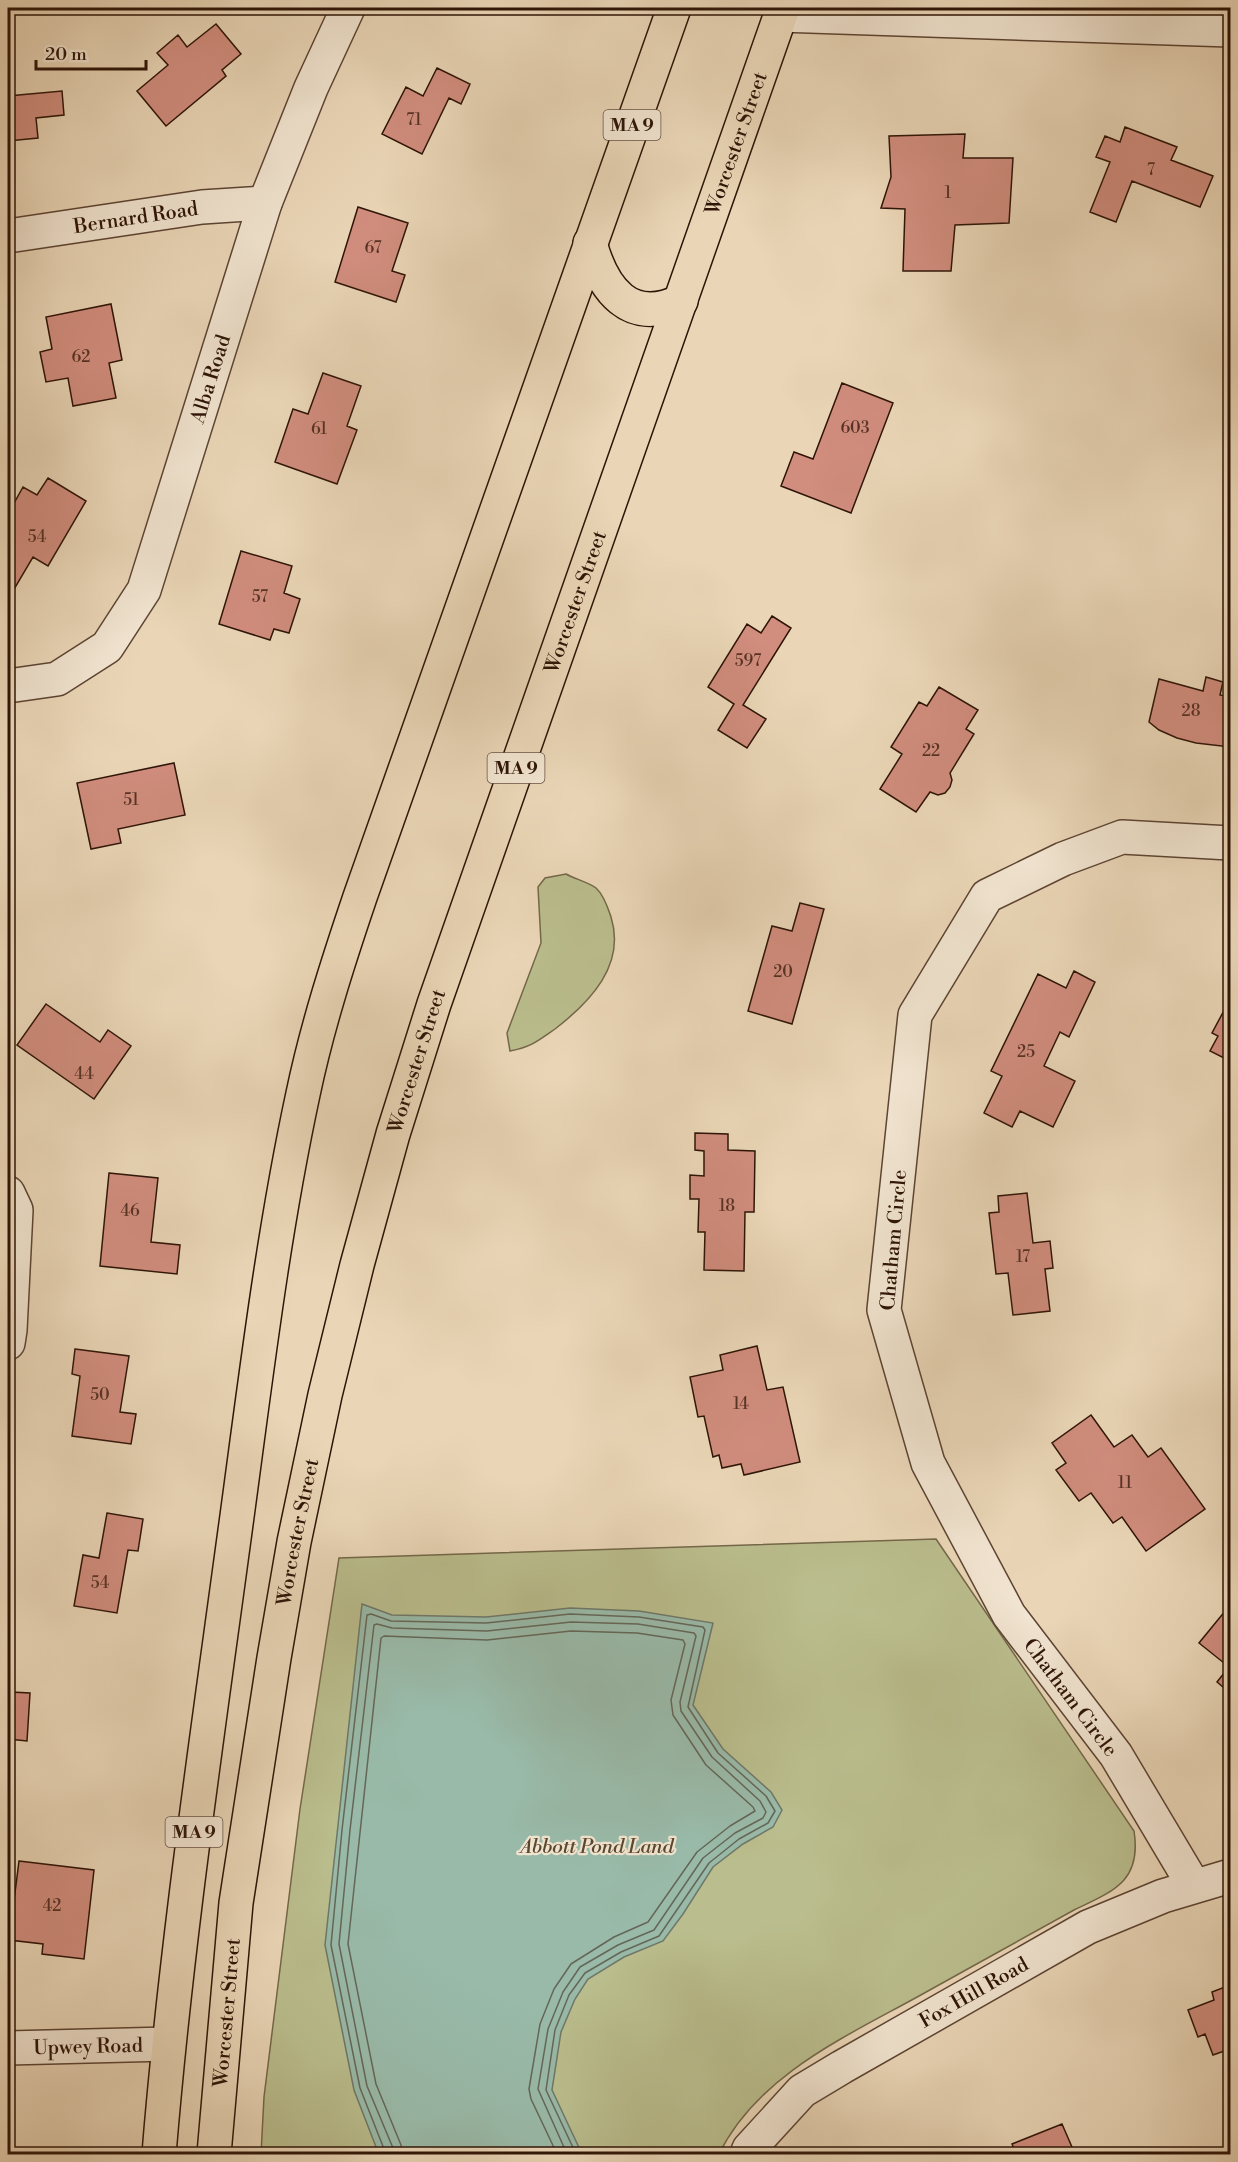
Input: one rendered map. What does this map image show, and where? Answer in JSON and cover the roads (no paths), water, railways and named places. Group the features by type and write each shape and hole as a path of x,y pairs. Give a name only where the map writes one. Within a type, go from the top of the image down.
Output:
{"highway":[{"name":"MA 9","path":"159,2154 168,2044 193,1838 262,1336 303,1090 338,961 674,8"},
{"name":"Worcester Street","path":"213,2154 236,1903 272,1669 308,1472 343,1319 393,1134 430,1016 782,11"},
{"path":"591,243 596,264 603,278 624,301 649,310 662,309 681,301"}],"street":[{"name":"Alba Road","path":"8,686 57,679 107,647 144,591 265,203 311,88 348,8"},
{"path":"782,11 1230,30"},
{"name":"Bernard Road","path":"8,236 202,207 265,203"},
{"name":"Chatham Circle","path":"1194,1886 1116,1755 1009,1615 928,1463 884,1310 915,1016 987,896 1063,859 1122,837 1230,843"},
{"path":"8,1193 16,1210 8,1343"},
{"name":"Fox Hill Road","path":"747,2154 802,2091 812,2085 1088,1927 1163,1896 1230,1876"},
{"name":"Upwey Road","path":"8,2048 168,2044"}],"water":[{"path":"362,1604 392,1615 486,1617 570,1608 639,1611 713,1623 693,1705 723,1749 771,1792 782,1810 773,1827 743,1844 713,1867 663,1941 624,1957 588,1979 575,1999 561,2032 552,2090 582,2154 381,2154 376,2147 354,2090 325,1945"}],"park label":[{"name":"Abbott Pond Land","path":"597,1846"}]}
